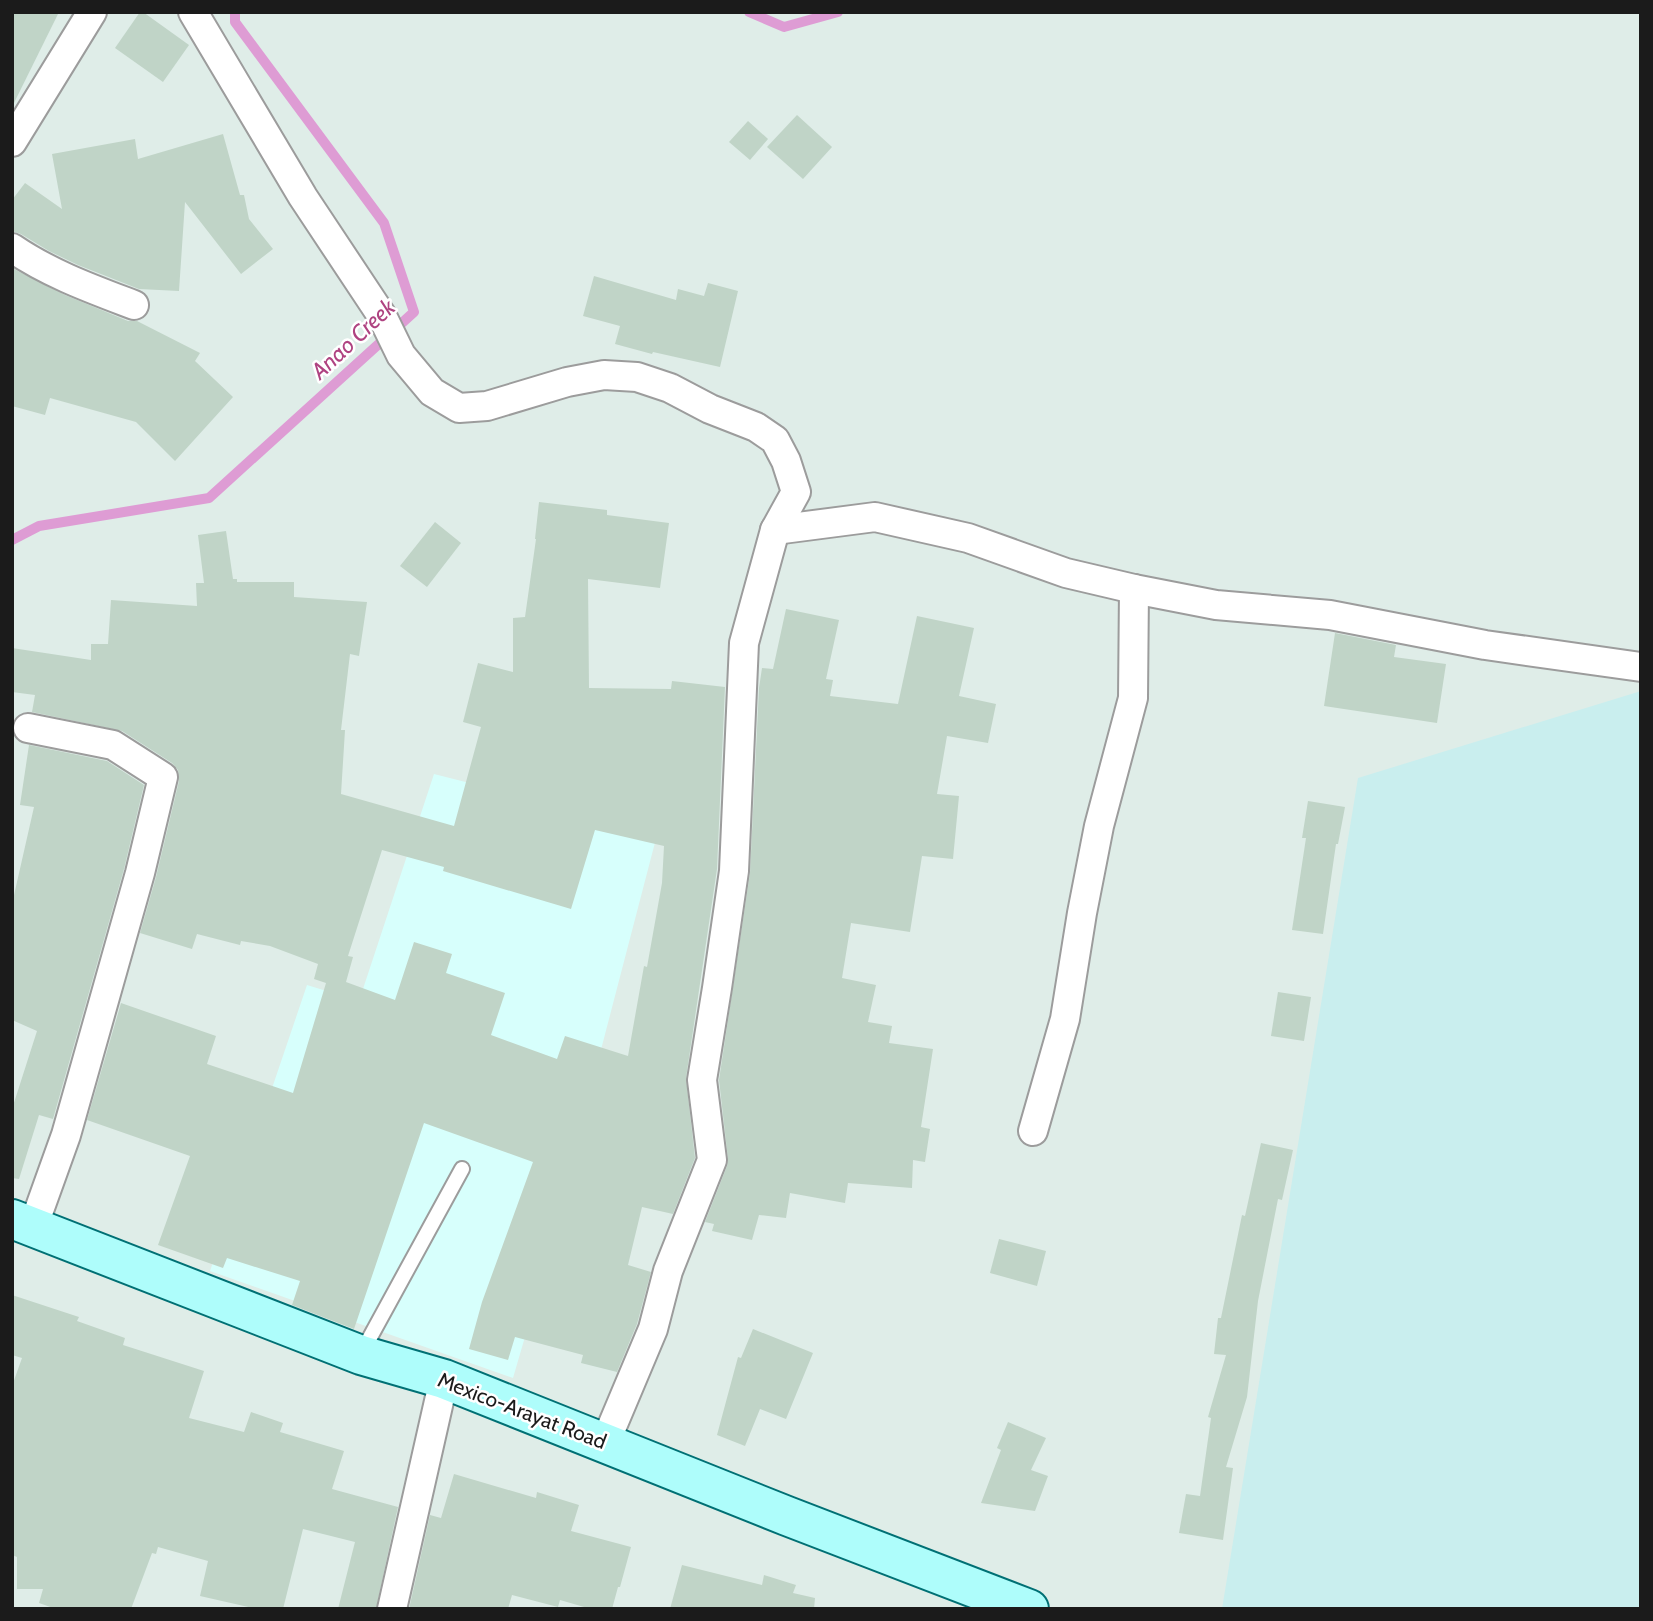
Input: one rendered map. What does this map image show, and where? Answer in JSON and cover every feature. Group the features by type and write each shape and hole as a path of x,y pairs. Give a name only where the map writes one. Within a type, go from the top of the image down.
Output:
{"main road":[{"name":"Mexico-Arayat Road","path":"23,1223 361,1354 444,1379 787,1516 1030,1609"}],"street":[{"path":"12,142 92,12"},
{"path":"193,12 303,197 383,316 401,355 432,392 459,408 487,406 567,382 604,375 637,377 670,388 710,409 756,427 775,440 786,461 796,492 775,530 744,643 734,871 702,1080 712,1160 668,1272 653,1329 605,1443"},
{"path":"12,248 54,273 134,305"},
{"path":"775,530 875,517 968,538 1066,573 1134,589 1216,605 1330,615 1485,645 1641,667"},
{"path":"1032,1130 1065,1019 1099,826 1133,698 1134,589"},
{"path":"23,1223 66,1135 140,873 163,777 113,745 27,728"},
{"path":"392,1609 444,1379"}],"lane":[{"path":"361,1354 462,1170"}],"shaded area":[{"path":"1641,691 1641,1609 1222,1609 1358,778"},
{"path":"434,774 658,831 513,1378 210,1271 307,985 359,1001"}],"building":[{"path":"12,12 59,12 12,107"},
{"path":"140,12 189,45 163,82 115,48"},
{"path":"797,115 832,147 803,179 767,147"},
{"path":"748,121 768,139 750,160 729,142"},
{"path":"223,134 240,195 244,195 249,219 273,249 241,274 185,202 179,291 139,289 78,265 12,231 12,200 25,183 62,209 52,154 135,139 138,159"},
{"path":"12,268 65,295 128,321 137,321 200,353 195,361 233,397 175,461 136,422 50,398 45,415 12,406"},
{"path":"594,276 676,300 678,289 704,296 708,283 738,291 720,367 615,344 620,326 583,316"},
{"path":"539,502 607,510 607,515 669,523 660,588 588,579 589,688 671,689 672,681 725,687 717,869 686,1078 695,1158 673,1214 642,1207 628,1265 651,1272 637,1324 617,1372 581,1363 583,1355 515,1337 508,1360 469,1349 482,1302 533,1162 424,1123 354,1329 292,1305 300,1281 227,1258 223,1268 158,1245 190,1156 87,1120 121,1003 216,1036 207,1064 293,1093 326,983 314,979 318,964 270,946 241,941 240,945 197,934 192,949 140,933 179,781 178,770 172,763 122,731 32,712 35,695 12,692 12,648 91,660 91,644 108,644 111,600 197,606 196,583 204,583 198,535 226,531 233,579 237,579 237,582 294,582 294,597 367,602 359,656 350,654 341,730 345,730 341,794 454,826 481,727 463,722 478,663 513,672 513,618 525,617","holes":["595,830 664,846 662,883 628,1056 565,1036 557,1059 491,1035 505,993 446,973 452,954 414,942 395,1000 346,982 353,957 348,956 382,850 444,867 443,871 571,909"]},
{"path":"435,522 461,543 427,587 400,566"},
{"path":"786,609 839,620 826,679 833,680 830,696 898,704 917,616 974,628 959,696 996,704 988,743 947,736 937,794 959,796 953,859 922,856 910,932 851,923 842,978 876,985 868,1022 892,1026 889,1043 933,1049 921,1127 930,1129 925,1162 913,1160 912,1188 848,1183 845,1203 790,1193 786,1218 759,1215 752,1240 712,1231 714,1224 705,1222 728,1159 719,1080 750,873 759,688 762,668 773,669"},
{"path":"1335,633 1396,645 1394,657 1446,664 1437,723 1324,706"},
{"path":"29,745 107,761 144,785 124,869 53,1119 39,1115 19,1179 12,1178 12,1109 37,1031 12,1020 12,904 34,807 20,805"},
{"path":"1308,801 1345,807 1336,844 1323,934 1292,930 1306,838 1302,838"},
{"path":"1278,992 1311,997 1304,1041 1271,1036"},
{"path":"1261,1143 1293,1150 1282,1200 1278,1199 1258,1301 1247,1397 1226,1467 1233,1468 1223,1540 1179,1533 1186,1494 1200,1496 1211,1418 1208,1417 1226,1355 1214,1354 1218,1318 1221,1318 1242,1215 1245,1216"},
{"path":"999,1239 1046,1251 1037,1286 990,1273"},
{"path":"12,1295 79,1317 77,1321 125,1338 123,1345 204,1371 189,1418 244,1432 251,1412 283,1423 280,1432 344,1451 332,1489 398,1507 376,1609 338,1609 355,1542 303,1529 283,1609 257,1609 200,1596 208,1561 158,1547 156,1554 152,1553 131,1609 56,1609 39,1603 43,1589 17,1589 17,1557 12,1555 12,1386 22,1358 12,1355"},
{"path":"753,1329 813,1353 786,1419 760,1409 745,1446 717,1435 738,1357 741,1358"},
{"path":"1008,1422 1046,1438 1031,1470 1048,1476 1035,1511 981,1503 1001,1450 997,1448"},
{"path":"454,1474 536,1498 537,1492 579,1505 571,1531 631,1547 612,1609 591,1609 560,1600 558,1607 512,1595 508,1609 409,1609 430,1515 441,1518"},
{"path":"682,1565 762,1585 764,1575 796,1585 793,1593 815,1598 814,1609 670,1609"}],"waterway":[{"name":"Anao Creek","path":"12,540 39,526 209,498 414,312 384,223 235,22 235,12"},
{"name":"Anao Creek","path":"749,12 784,27 838,12"}]}
